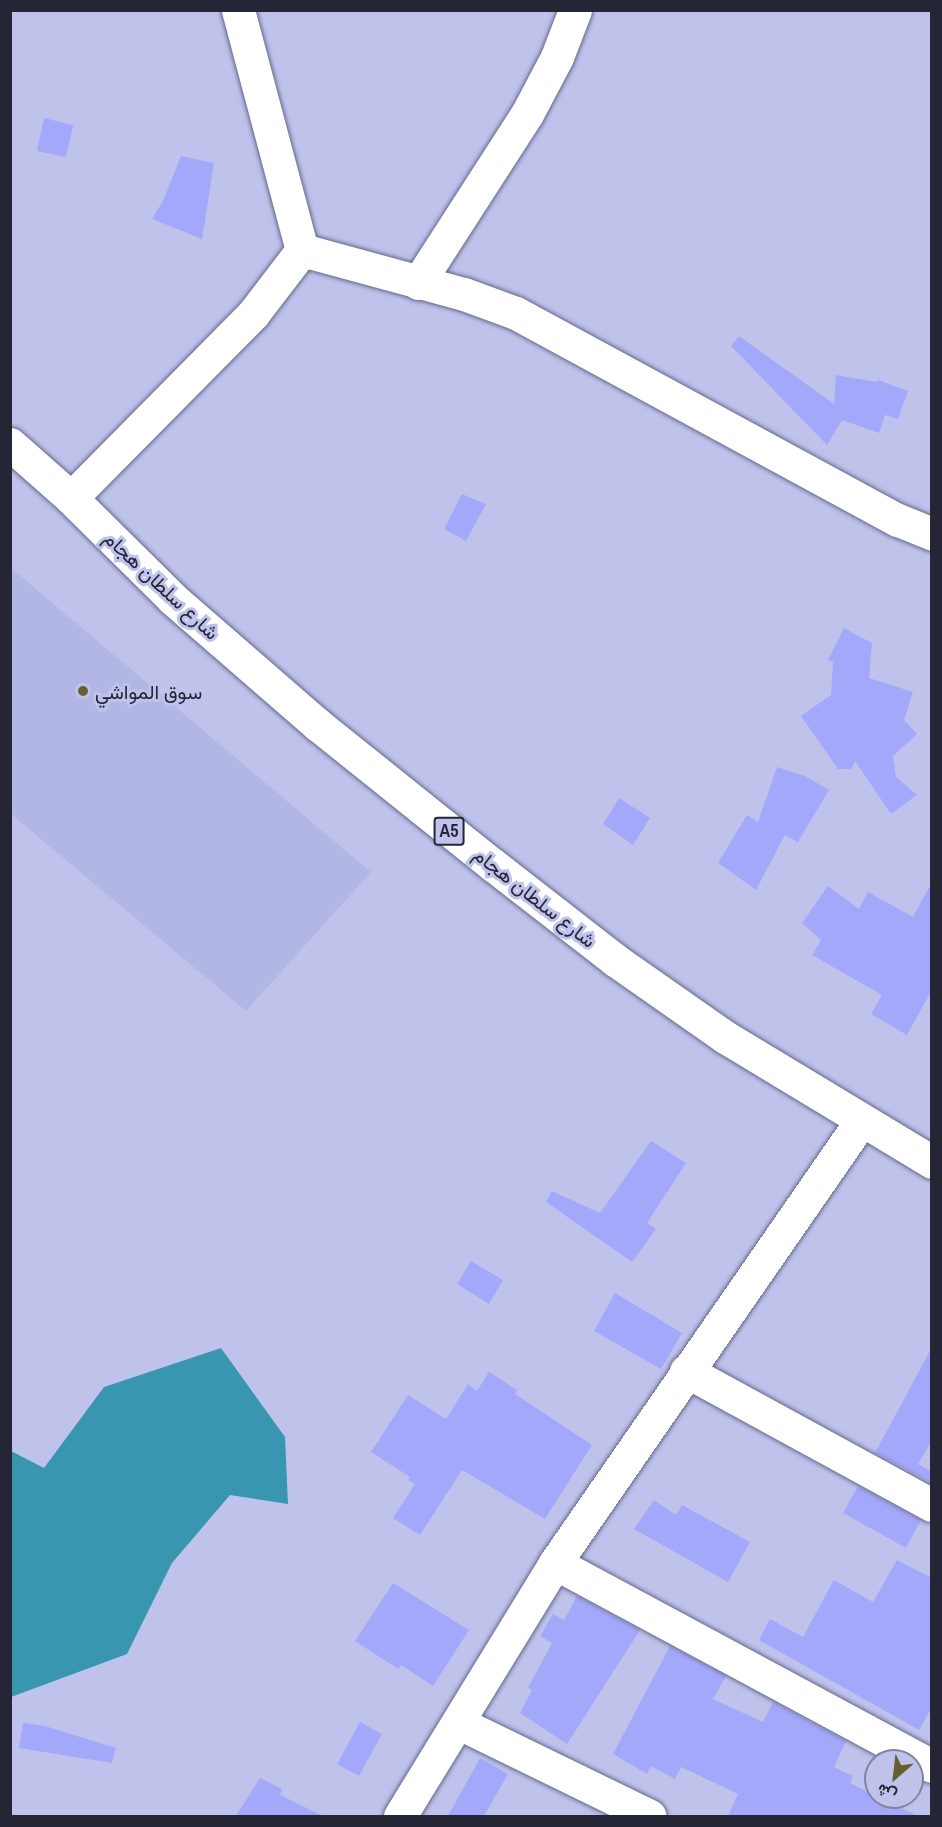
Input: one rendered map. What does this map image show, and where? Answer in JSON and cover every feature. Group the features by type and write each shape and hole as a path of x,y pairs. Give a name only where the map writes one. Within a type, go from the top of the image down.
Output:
{"main road":[{"path":"238,10 302,250"},
{"path":"418,283 527,114 557,57 575,10"},
{"path":"302,250 464,294 516,313 898,520 932,534"},
{"path":"71,498 245,322 302,250"},
{"name":"شارع سلطان هجام","path":"10,444 71,498 174,599 404,796 615,960 725,1037 932,1162"},
{"path":"400,1816 555,1563 861,1121"},
{"path":"686,1371 932,1505"},
{"path":"555,1563 932,1766"},
{"path":"459,1723 650,1816"}],"shaded area":[{"name":"سوق المواشي","path":"11,568 371,872 246,1011 11,814"},
{"path":"221,1348 285,1437 288,1504 230,1495 172,1563 127,1654 11,1697 11,1451 44,1468 104,1387"}],"building":[{"path":"44,118 73,125 66,157 37,151"},
{"path":"181,156 214,163 202,239 152,219 163,201"},
{"path":"739,336 834,404 836,375 877,382 878,380 908,391 898,419 885,415 879,433 842,420 827,445 731,346"},
{"path":"462,494 486,504 466,541 444,529"},
{"path":"844,628 872,643 869,678 913,692 904,720 917,734 893,756 896,777 917,795 891,814 855,761 851,769 838,769 801,716 831,695 833,662 828,660"},
{"path":"777,767 805,776 829,790 798,842 785,835 756,890 718,863 747,815 758,822"},
{"path":"619,798 650,818 633,845 603,824"},
{"path":"932,882 932,990 907,1035 871,1014 882,995 812,955 821,940 802,923 828,886 859,909 868,892 913,917"},
{"path":"651,1141 686,1163 647,1223 656,1229 632,1262 546,1202 552,1191 600,1213"},
{"path":"471,1261 503,1280 489,1304 457,1284"},
{"path":"615,1293 682,1333 661,1369 594,1331"},
{"path":"932,1347 932,1440 918,1464 932,1472 932,1483 875,1453"},
{"path":"489,1372 517,1390 515,1394 592,1445 545,1519 462,1470 420,1535 393,1518 415,1484 408,1480 410,1477 371,1452 408,1395 446,1419 468,1384 477,1391"},
{"path":"858,1486 921,1520 906,1548 843,1513"},
{"path":"654,1500 676,1515 682,1505 750,1542 728,1582 634,1529"},
{"path":"897,1560 932,1578 932,1707 919,1730 759,1640 770,1619 803,1637 834,1580 873,1602"},
{"path":"393,1583 469,1630 433,1686 401,1665 398,1669 355,1641"},
{"path":"577,1596 640,1630 567,1744 520,1713 532,1690 528,1688 552,1643 540,1636 553,1614 564,1620"},
{"path":"670,1646 726,1676 713,1699 763,1722 773,1702 846,1741 834,1767 853,1776 850,1783 864,1790 864,1809 904,1809 918,1816 728,1816 738,1794 681,1767 675,1779 651,1766 647,1774 613,1754"},
{"path":"360,1722 382,1734 359,1776 337,1764"},
{"path":"23,1723 45,1726 116,1748 112,1763 19,1748"},
{"path":"480,1758 508,1774 484,1816 448,1816"},
{"path":"260,1778 282,1789 280,1795 323,1816 236,1816"}],"place":[{"name":"سوق المواشي","path":"83,691"}]}
